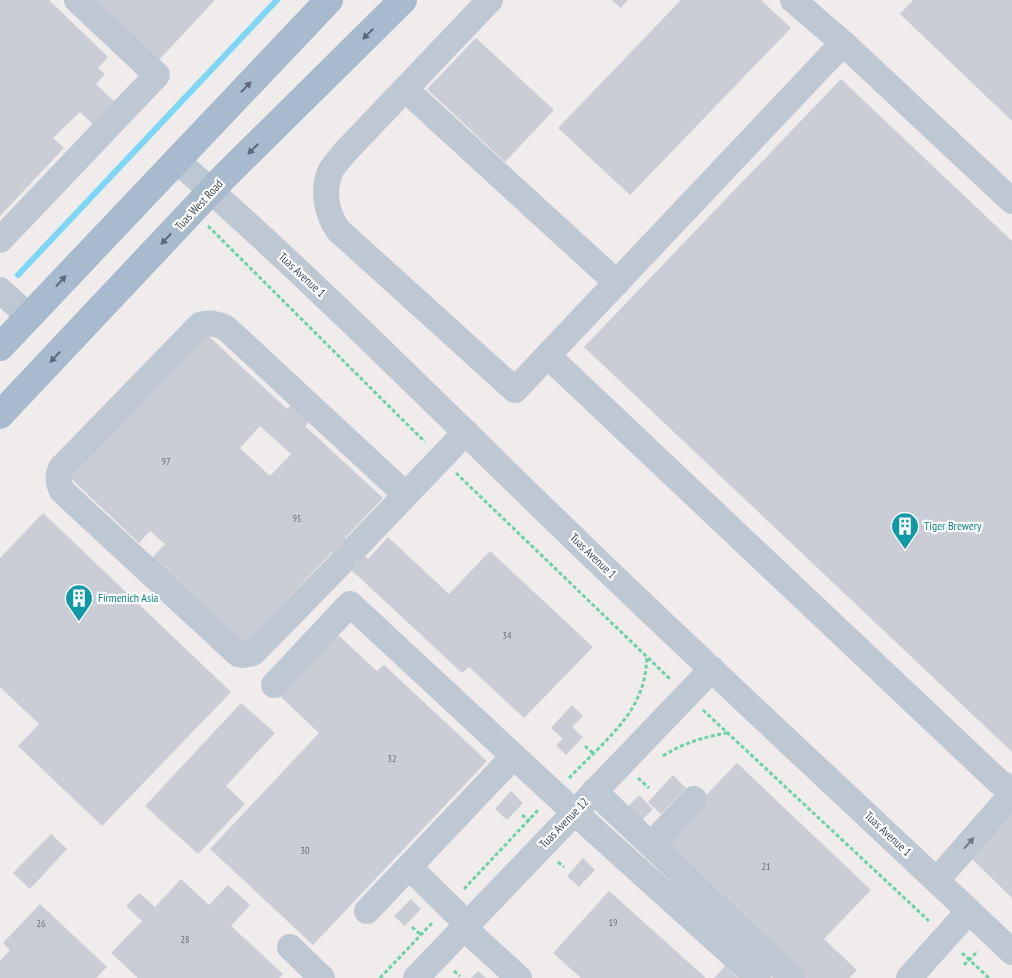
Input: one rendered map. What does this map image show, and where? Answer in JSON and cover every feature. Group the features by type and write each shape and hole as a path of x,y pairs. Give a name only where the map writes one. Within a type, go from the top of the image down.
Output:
{"main road":[{"path":"0,347 329,0"},
{"name":"Tuas West Road","path":"0,415 193,210 403,0"}],"street":[{"path":"0,240 157,76 77,0"},
{"path":"490,0 344,153 330,171 326,188 326,200 330,218 338,230 515,390 843,43"},
{"path":"793,0 843,43 1012,201"},
{"path":"405,89 617,283"},
{"name":"Tuas Avenue 1","path":"176,160 212,191 466,432 583,547 1012,952"},
{"path":"0,290 28,316"},
{"path":"406,496 226,328 207,323 200,325 61,468 58,476 58,483 62,491 238,654 243,655 253,653 406,496 466,432"},
{"path":"548,356 992,775 1012,790"},
{"path":"274,685 350,604 554,794 758,978"},
{"name":"Tuas Avenue 12","path":"416,978 712,669"},
{"path":"367,911 514,756"},
{"path":"594,791 792,978"},
{"path":"937,880 1012,794"},
{"path":"651,845 694,799"},
{"path":"410,867 449,905 512,976"},
{"path":"920,974 946,937 969,911"},
{"path":"290,947 313,975"}],"path":[{"path":"193,210 328,347 647,657 989,978"},
{"path":"380,978 622,722 637,700 645,676 647,657"}],"building":[{"path":"0,0 49,0 108,57 98,68 105,74 96,84 117,104 96,127 80,112 53,138 64,148 0,216"},
{"path":"94,0 215,0 158,61"},
{"path":"612,0 628,0 621,8"},
{"path":"681,0 761,0 791,28 630,195 558,128"},
{"path":"913,0 1012,0 1012,121 900,14"},
{"path":"476,38 554,110 505,162 427,89"},
{"name":"Tiger Brewery","path":"841,79 1012,241 1012,752 584,347"},
{"path":"202,330 287,409 298,397 317,414 305,426 383,498 345,538 368,559 388,537 449,594 490,551 593,647 524,718 469,667 462,673 332,552 245,644 152,558 165,544 150,531 139,543 66,474","holes":["260,426 291,454 270,476 240,448"]},
{"name":"Firmenich Asia","path":"43,513 231,692 102,826 18,746 39,724 0,687 0,558"},
{"path":"338,635 377,671 384,665 487,761 313,945 210,849 319,733 280,696"},
{"path":"241,703 275,733 226,786 245,804 198,854 145,806"},
{"path":"572,705 583,716 572,727 583,737 566,755 556,745 563,739 551,728"},
{"path":"737,763 871,890 824,939 857,970 849,978 805,978 661,842"},
{"path":"673,775 686,788 661,814 648,802"},
{"path":"511,791 523,803 507,820 495,809"},
{"path":"639,795 653,809 636,826 622,813"},
{"path":"1012,814 1012,898 970,857"},
{"path":"51,834 67,849 30,889 13,873"},
{"path":"583,858 595,870 579,887 567,876"},
{"path":"181,879 209,905 228,885 250,905 231,926 283,974 279,978 138,978 111,953 142,921 126,906 139,893 155,907"},
{"path":"609,891 706,978 581,978 553,953"},
{"path":"411,899 421,909 405,926 394,916"},
{"path":"40,904 107,967 96,978 0,978 0,961 10,950 3,943"},
{"path":"725,966 738,978 714,978"},
{"path":"478,971 486,978 471,978"}],"waterway":[{"path":"18,275 277,0"}],"place":[{"name":"Tiger Brewery","path":"905,550"},
{"name":"Firmenich Asia","path":"79,622"}]}
